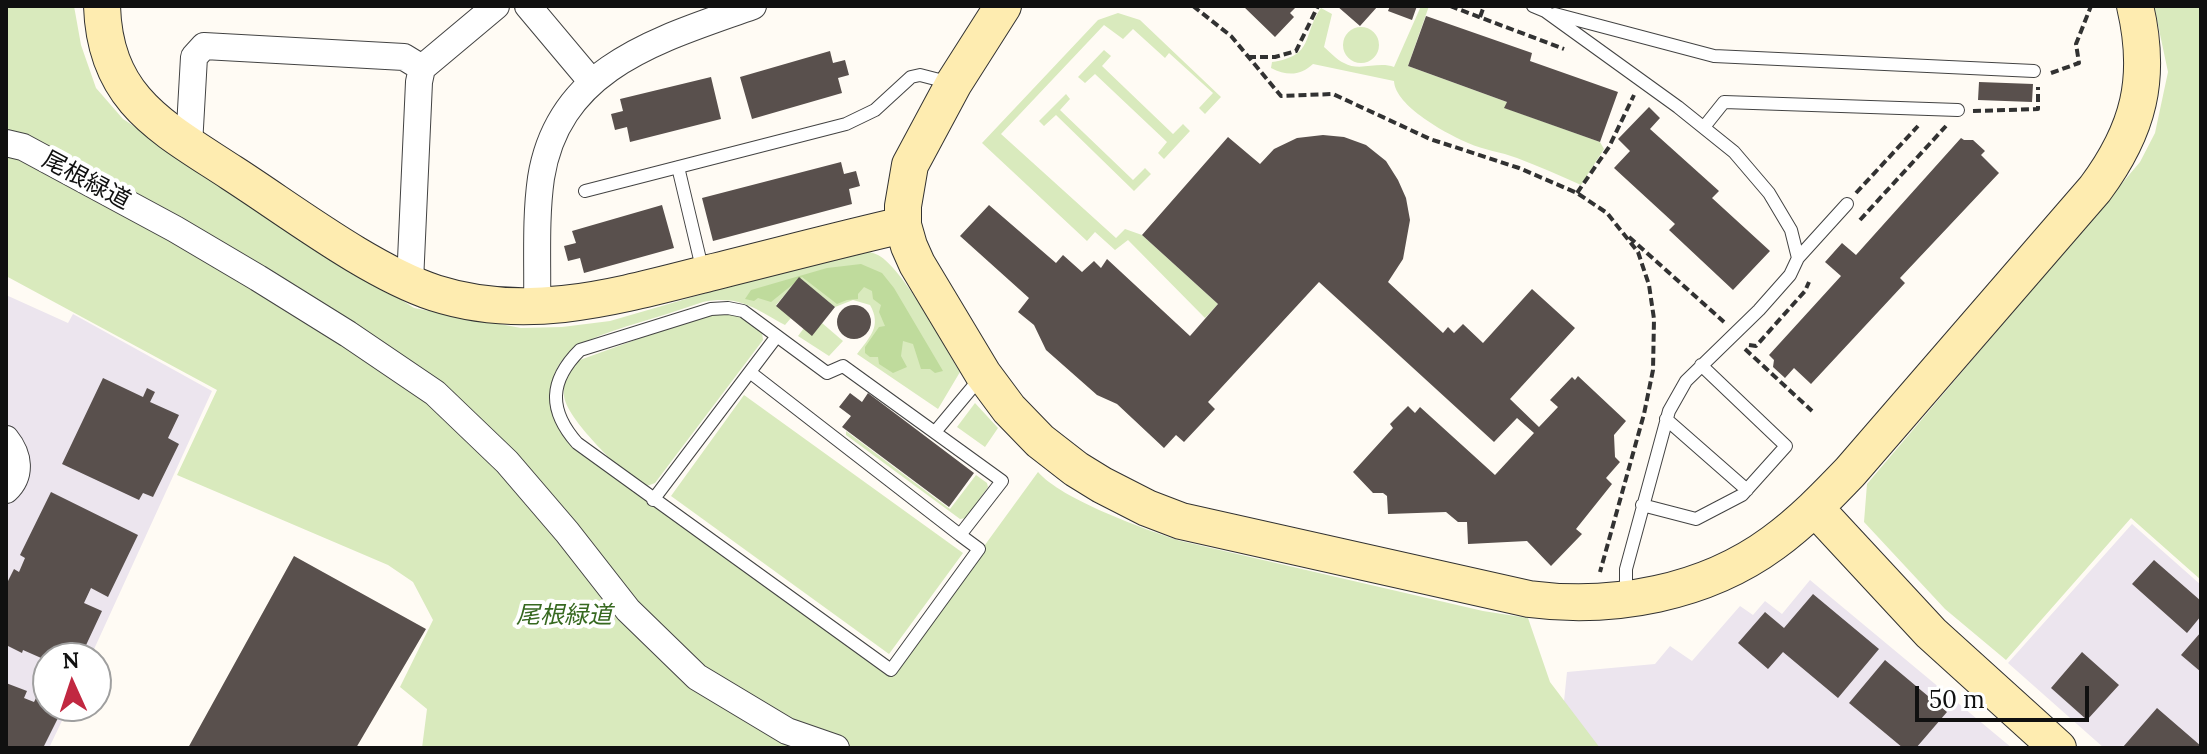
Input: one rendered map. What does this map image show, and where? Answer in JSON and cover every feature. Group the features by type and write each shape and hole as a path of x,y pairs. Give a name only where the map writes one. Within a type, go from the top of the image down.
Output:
{"street":[{"path":"102,6 108,55 126,91 154,121 351,249 435,293 464,300 537,307 599,301 903,225"},
{"path":"410,282 422,68 496,6"},
{"path":"528,6 591,81"},
{"path":"537,307 539,194 545,161 561,122 591,81 624,57 660,40 753,6"},
{"path":"1003,6 954,83 910,165 905,187 903,225 917,264 983,374 1009,409 1055,455 1128,499 1181,521 1529,599 1570,603 1611,593 1666,592 1723,571 1770,545 1815,508 1897,419 2115,162 2127,138 2143,85 2140,26 2135,6"},
{"path":"189,145 194,57 204,46 404,57 422,68"},
{"name":"尾根緑道","path":"6,143 23,147 175,229 348,334 435,393 507,462 628,610 697,677 787,731 836,748"},
{"path":"6,439 14,449 18,464 16,475 6,490"},
{"path":"1815,508 1931,633 2058,748"}],"lane":[{"path":"1539,8 1714,56 2039,74"},
{"path":"1539,8 1734,152 1769,193 1791,230 1798,258"},
{"path":"585,191 846,124 875,110 911,77 920,75 954,83"},
{"path":"1704,127 1724,102 1958,110"},
{"path":"678,167 703,275"},
{"path":"1611,593 1626,569 1675,395 1783,284 1798,258 1847,204"},
{"path":"751,373 960,535 979,549 891,670 577,443 563,428 557,411 558,378 580,350 711,309 743,311 827,373 843,366 1002,481 960,535"},
{"path":"653,500 777,336"},
{"path":"1642,505 1696,519 1742,495 1786,446 1701,365"},
{"path":"935,432 983,374"},
{"path":"1666,419 1747,490"}],"path":[{"path":"1193,6 1231,36 1281,96 1333,94 1430,139 1519,168 1577,193 1607,213 1638,252 1649,285 1654,319 1653,370 1611,593"},
{"path":"1248,57 1275,57 1296,51 1318,6"},
{"path":"1450,6 1576,53"},
{"path":"1480,17 1484,6"},
{"path":"1958,110 2038,109 2039,74 2079,63 2076,44 2091,6"},
{"path":"1623,86 1644,101"},
{"path":"1577,193 1609,147 1635,94"},
{"path":"1847,204 1932,109"},
{"path":"1854,225 1946,126"},
{"path":"1624,233 1656,258 1736,333"},
{"path":"1809,280 1805,291 1756,346 1747,347 1812,411"}],"shaded area":[{"path":"6,295 68,323 73,314 212,391 97,642 32,642 32,722 61,722 49,748 6,748"},
{"path":"2132,524 2201,585 2201,748 2104,748 2008,663"},
{"path":"1810,580 2012,748 1592,748 1563,711 1567,672 1655,664 1670,646 1692,661 1740,606 1753,615 1765,601 1782,614"}],"green space":[{"name":"尾根緑道","path":"6,6 74,6 81,45 96,88 123,119 414,308 521,328 562,327 610,321 848,252 878,255 911,291 960,372 938,409 857,354 875,325 870,305 853,300 835,307 799,278 776,305 791,318 785,325 746,304 716,300 594,338 567,355 558,367 553,381 553,400 558,422 891,674 1038,472 1084,503 1181,541 1483,611 1528,618 1550,682 1600,748 422,748 427,709 400,687 433,620 413,582 388,565 177,475 217,390 6,276"},
{"path":"1421,6 1429,6 1408,66 1507,102 1505,108 1600,142 1604,149 1581,185 1448,133 1412,109 1403,100 1394,81 1313,64 1293,74 1271,68 1272,62 1295,55 1306,43 1321,8 1332,14 1324,47 1336,58 1356,67 1394,67"},
{"path":"2154,6 2201,6 2201,580 2131,518 2006,660 1945,609 1864,522 1867,484 2140,162 2155,133 2168,72"},
{"path":"1118,13 1140,20 1221,97 1205,114 1199,108 1213,93 1169,53 1165,58 1133,29 1123,39 1104,25 1001,134 1116,238 1125,229 1142,235 1218,304 1205,318 1128,240 1115,250 1095,232 1087,241 982,143 1098,20"},
{"path":"1361,27 1374,32 1379,45 1374,58 1361,63 1348,58 1343,45 1348,32"},
{"path":"1104,50 1111,56 1102,66 1173,134 1183,124 1190,131 1164,159 1158,153 1167,142 1095,74 1085,83 1078,77"},
{"path":"1066,94 1070,99 1060,110 1133,180 1145,168 1151,174 1134,191 1056,115 1044,126 1039,121"},
{"path":"861,264 882,273 894,288 943,371 935,373 930,369 921,369 913,344 903,341 901,356 907,367 893,373 879,364 878,357 865,353 865,347 879,327 885,326 879,312 881,305 873,299 872,291 864,287 858,299 837,304 802,277 771,302 758,298 754,301 745,299 751,290 827,268"},
{"path":"710,313 738,314 762,332 763,340 655,483 637,485 574,418 564,396 567,377 577,361"},
{"path":"822,323 843,341 829,356 798,336 804,328 812,335"},
{"path":"744,395 963,553 889,654 671,496"},
{"path":"975,403 998,428 985,447 957,427"},
{"path":"846,431 950,509 976,475 988,487 966,518 960,519 846,435"}],"building":[{"path":"1243,6 1297,6 1290,13 1294,17 1275,37"},
{"path":"1337,6 1378,6 1360,26"},
{"path":"1390,6 1417,6 1412,20 1388,11"},
{"path":"1426,16 1532,53 1530,61 1618,92 1600,142 1504,108 1507,102 1408,66"},
{"path":"830,51 833,63 845,60 849,75 838,78 842,93 752,119 740,77"},
{"path":"711,77 721,119 630,142 627,127 615,130 611,114 623,111 620,99"},
{"path":"1979,82 2033,84 2032,102 1978,100"},
{"path":"1649,107 1660,118 1650,129 1719,191 1712,198 1770,251 1733,290 1669,230 1675,224 1614,168 1630,151 1618,139"},
{"path":"1323,135 1344,137 1366,145 1386,161 1398,180 1406,198 1410,220 1403,259 1388,282 1443,333 1448,327 1454,333 1463,324 1483,343 1532,289 1575,328 1510,399 1539,427 1558,407 1550,400 1572,377 1575,380 1578,376 1626,421 1614,435 1615,457 1620,462 1606,478 1612,484 1576,529 1582,534 1551,566 1527,541 1468,544 1467,522 1458,522 1446,512 1388,514 1387,496 1373,493 1353,472 1393,428 1390,424 1408,406 1415,413 1420,407 1495,475 1534,433 1517,418 1494,442 1319,282 1208,402 1215,409 1184,442 1176,435 1164,448 1117,404 1097,395 1046,350 1034,325 1018,312 1029,298 960,236 989,205 1056,263 1063,255 1082,272 1094,261 1101,268 1107,259 1190,336 1218,304 1142,235 1228,137 1260,164 1274,149 1297,138"},
{"path":"1961,138 1973,140 1985,151 1981,155 1999,173 1900,278 1905,283 1811,384 1794,368 1785,378 1773,367 1774,360 1769,355 1841,276 1825,262 1842,243 1856,255"},
{"path":"841,162 844,174 856,171 860,186 849,189 852,204 713,241 702,198"},
{"path":"662,205 674,248 584,273 580,258 568,261 564,246 576,243 572,231"},
{"path":"799,277 835,307 812,336 776,306"},
{"path":"854,305 866,310 871,322 866,334 854,339 842,334 837,322 842,310"},
{"path":"103,378 143,397 147,388 155,392 150,402 179,415 168,438 179,444 153,497 143,493 139,500 62,464"},
{"path":"850,393 862,402 868,393 974,473 949,507 842,427 851,416 839,407"},
{"path":"51,492 138,535 108,597 91,588 84,603 102,611 87,642 32,642 32,654 6,645 6,585 14,569 19,572 25,558 20,555"},
{"path":"294,556 426,629 356,748 188,748"},
{"path":"2154,560 2201,601 2201,616 2187,633 2132,584"},
{"path":"1813,594 1879,649 1838,698 1783,652 1768,669 1738,643 1765,612 1784,628"},
{"path":"2201,632 2201,672 2181,655"},
{"path":"2082,652 2119,685 2087,720 2051,688"},
{"path":"1885,660 1947,712 1916,748 1903,748 1849,703"},
{"path":"6,683 27,691 24,698 32,701 32,722 56,722 43,748 6,748"},
{"path":"2157,708 2201,746 2201,748 2123,747"}]}
